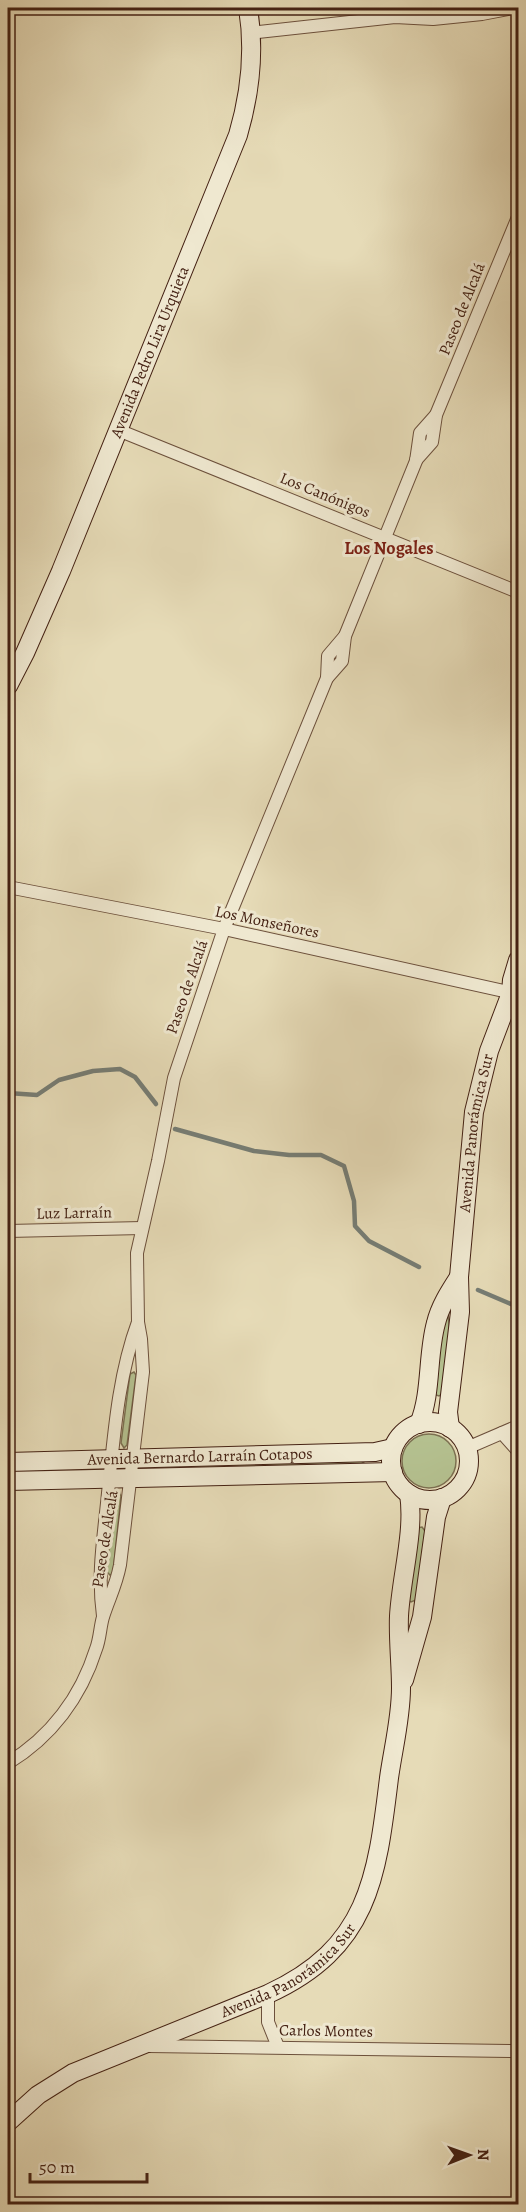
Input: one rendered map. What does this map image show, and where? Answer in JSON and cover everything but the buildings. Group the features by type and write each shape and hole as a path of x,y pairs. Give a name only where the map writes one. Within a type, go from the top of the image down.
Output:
{"street":[{"name":"Avenida Pedro Lira Urquieta","path":"8,686 61,571 238,135 249,90 248,8"},
{"path":"395,17 427,8"},
{"path":"250,33 395,17 433,19 513,8"},
{"name":"Paseo de Alcalá","path":"8,1762 44,1736 70,1704 91,1663 103,1617 117,1579 143,1372 138,1322 138,1253 174,1078 224,929 327,678 328,656 345,636 416,461 420,433 436,415 519,217"},
{"name":"Los Canónigos","path":"118,430 519,592"},
{"name":"Los Monseñores","path":"8,887 224,929 516,992"},
{"name":"Avenida Panorámica Sur","path":"450,1428 447,1412 460,1312 459,1277 476,1104 489,1051 516,992 512,980 519,960"},
{"name":"Luz Larraín","path":"8,1231 142,1228"},
{"name":"Avenida Panorámica Sur","path":"418,1424 424,1408 436,1323 446,1298 459,1277"},
{"name":"Paseo de Alcalá","path":"103,1617 100,1560 112,1458 124,1368 138,1322"},
{"path":"435,1422 450,1428 460,1436 467,1448 469,1464 465,1479 455,1491 441,1498 425,1500 409,1494 399,1485 393,1472 393,1448 403,1433 418,1424 435,1422"},
{"path":"467,1448 519,1426"},
{"path":"502,1433 519,1451"},
{"name":"Avenida Bernardo Larraín Cotapos","path":"8,1462 375,1452 393,1448"},
{"path":"246,1455 247,1476"},
{"name":"Avenida Bernardo Larraín Cotapos","path":"8,1481 393,1472"},
{"name":"Avenida Panorámica Sur","path":"8,2122 55,2083 92,2064 268,1994 297,1980 323,1960 353,1925 367,1897 380,1853 401,1690 399,1613 410,1517 409,1494"},
{"name":"Avenida Panorámica Sur","path":"401,1690 422,1617 436,1517 441,1498"},
{"path":"268,1994 268,2022 279,2047"},
{"name":"Carlos Montes","path":"139,2045 513,2051"}],"green space":[{"path":"448,1314 450,1333 443,1393 439,1396 433,1394 439,1337"},
{"path":"134,1372 136,1375 127,1445 124,1448 121,1443 130,1374"},
{"path":"424,1434 434,1434 448,1442 454,1451 456,1461 454,1471 448,1480 434,1488 424,1488 407,1476 402,1466 402,1456 414,1439"},
{"path":"364,1462 360,1465 28,1473 27,1470"},
{"path":"120,1493 113,1573 110,1575 106,1571 116,1497"},
{"path":"422,1527 425,1531 416,1600 411,1602 407,1599 417,1528"}],"waterway":[{"path":"8,1093 37,1095 59,1080 93,1071 120,1069 135,1077 156,1104"},
{"path":"175,1129 254,1151 289,1155 321,1155 344,1166 354,1201 355,1226 369,1241 419,1267"},
{"path":"478,1290 518,1307"}],"district":[{"name":"Los Nogales","path":"389,548"}]}
